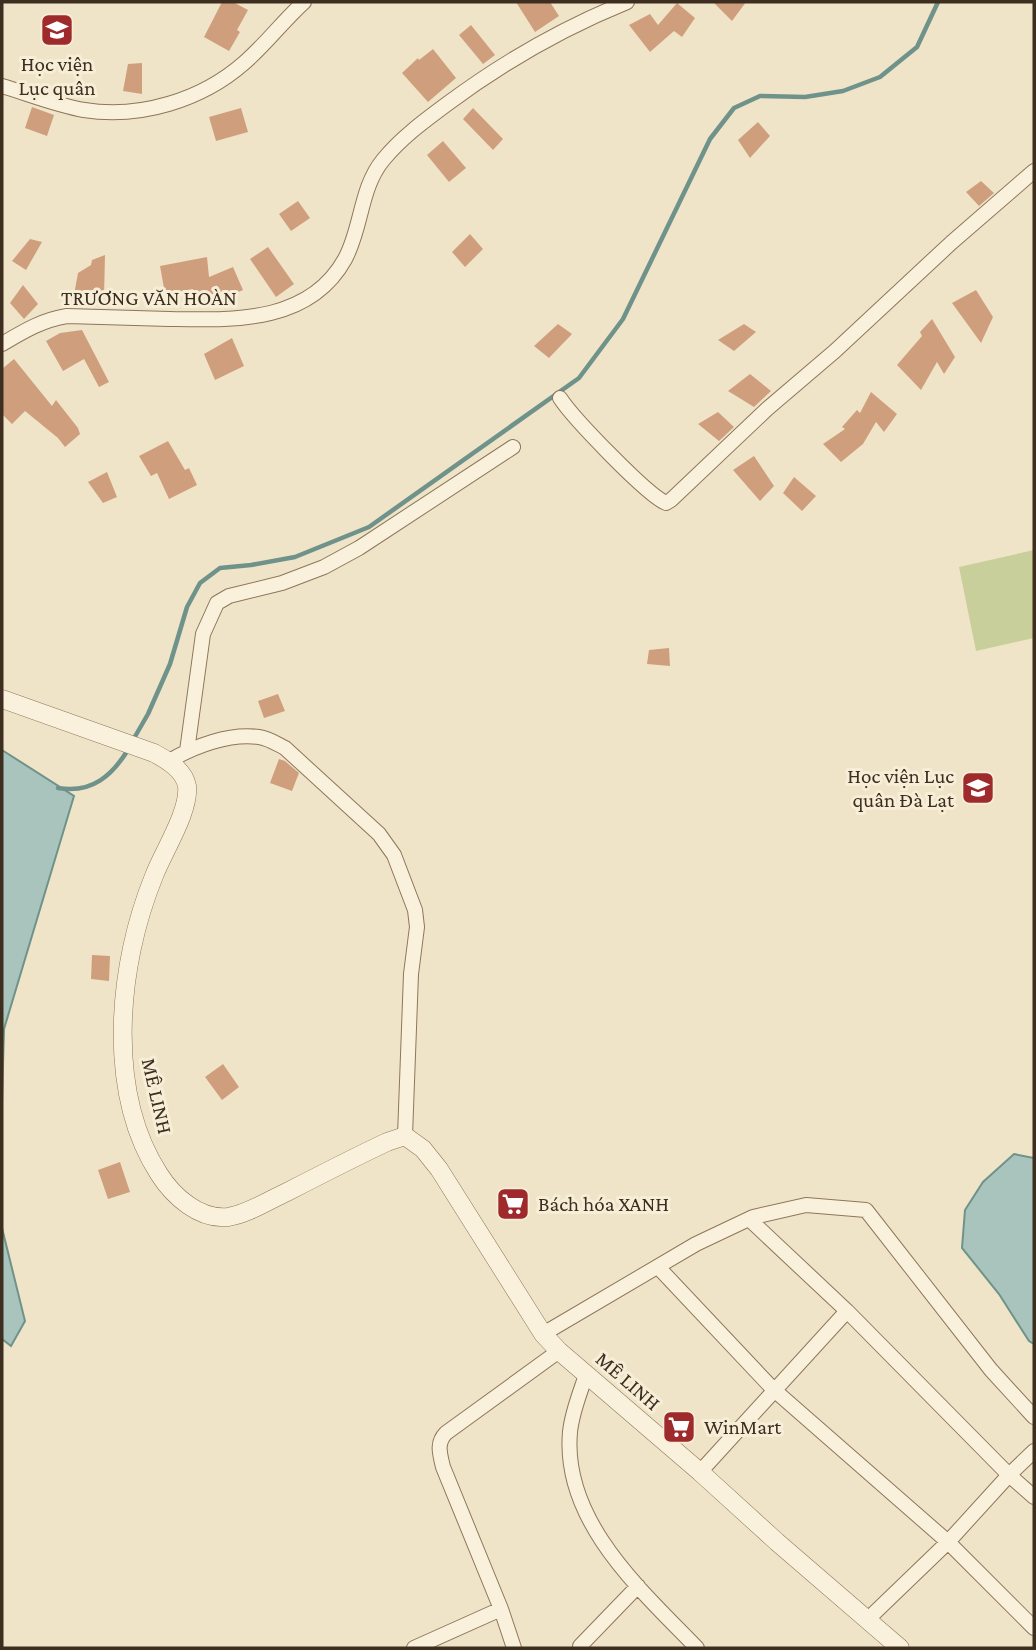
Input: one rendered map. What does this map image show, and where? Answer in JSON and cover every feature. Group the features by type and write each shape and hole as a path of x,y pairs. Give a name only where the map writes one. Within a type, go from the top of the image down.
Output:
{"street":[{"path":"2,86 84,110 133,111 156,108 182,100 229,75 246,62 304,2"},
{"name":"TRƯƠNG VĂN HOÀN","path":"2,344 33,325 59,318 243,319 275,312 303,300 322,287 344,260 355,239 373,177 381,163 418,125 510,61 572,27 627,2"},
{"path":"560,398 609,452 656,497 666,503 678,495 767,409 1034,171"},
{"path":"187,751 203,634 217,603 229,596 282,583 324,567 359,548 513,447"},
{"path":"2,699 162,757 234,738 259,737 285,748 370,824 394,855 410,892 417,927 411,974 405,1136"},
{"name":"MÊ LINH","path":"162,757 181,774 187,786 184,805 141,908 131,947 122,1033 125,1077 135,1121 149,1158 163,1181 182,1201 197,1210 228,1217 252,1209 387,1142 405,1136 423,1149 439,1169 542,1334 900,1648"},
{"path":"542,1334 696,1244 749,1219 806,1205 866,1210 991,1370 1034,1417"},
{"path":"749,1219 847,1311 1034,1497"},
{"path":"658,1267 773,1390 948,1542 1034,1628"},
{"path":"700,1472 847,1311"},
{"path":"514,1648 501,1609 443,1467 441,1439 559,1351"},
{"path":"586,1375 570,1433 576,1486 595,1531 638,1586 697,1648"},
{"path":"867,1620 948,1542 1034,1451"},
{"path":"580,1646 638,1586"},
{"path":"414,1648 501,1609"}],"green space":[{"path":"1034,550 1034,638 976,651 959,567"}],"water":[{"path":"2,750 74,796 4,1029 2,1101"},
{"path":"1014,1154 1034,1158 1034,1344 1029,1341 999,1294 962,1248 965,1210 983,1182"},
{"path":"2,1228 25,1321 11,1346 2,1339"}],"building":[{"path":"222,2 233,2 248,10 229,51 204,37"},
{"path":"516,2 550,2 559,16 535,32"},
{"path":"713,2 746,2 732,21"},
{"path":"677,3 695,18 682,37 674,31 650,52 629,25 650,14 658,25"},
{"path":"471,25 495,55 483,64 459,35"},
{"path":"433,49 456,78 428,102 402,73"},
{"path":"142,63 142,94 123,91 128,64"},
{"path":"32,107 54,115 47,136 25,128"},
{"path":"241,108 248,132 216,141 209,117"},
{"path":"473,108 503,139 493,150 463,119"},
{"path":"758,122 770,136 750,158 738,140"},
{"path":"443,141 466,168 449,182 427,155"},
{"path":"981,181 994,193 979,206 966,192"},
{"path":"298,201 310,218 291,231 279,214"},
{"path":"470,234 483,249 465,267 452,252"},
{"path":"30,239 42,242 26,270 12,261"},
{"path":"268,247 294,284 276,297 250,259"},
{"path":"105,255 104,298 86,297 86,306 73,300 78,273 91,265 92,260"},
{"path":"207,257 209,277 233,267 243,290 227,297 225,293 194,296 193,289 165,294 160,266"},
{"path":"23,285 38,304 24,319 10,303"},
{"path":"976,290 993,317 981,343 952,303"},
{"path":"932,319 955,357 944,374 937,362 921,390 897,365 922,336 920,332"},
{"path":"558,324 572,334 549,358 534,346"},
{"path":"744,324 756,332 734,351 718,340"},
{"path":"82,330 109,382 99,387 84,359 63,371 46,341 60,333"},
{"path":"232,338 244,366 215,380 204,354"},
{"path":"14,359 52,406 56,400 78,428 80,434 65,447 25,411 12,424 2,414 2,369"},
{"path":"750,374 771,391 754,407 728,391"},
{"path":"871,392 897,414 884,432 876,422 863,444 841,462 823,444 845,429 842,427 857,410 860,413"},
{"path":"718,412 734,427 719,441 698,424"},
{"path":"168,441 185,470 189,468 197,485 169,499 157,473 151,476 139,456"},
{"path":"754,456 774,486 760,501 733,470"},
{"path":"107,472 117,497 103,503 88,482"},
{"path":"794,477 816,496 802,511 783,493"},
{"path":"669,648 670,666 647,664 649,650"},
{"path":"278,694 285,711 264,718 258,701"},
{"path":"279,759 299,773 292,791 270,783"},
{"path":"92,955 110,956 109,981 91,979"},
{"path":"223,1064 239,1087 222,1100 205,1077"},
{"path":"120,1162 130,1192 108,1199 98,1170"}],"waterway":[{"path":"133,740 148,714 170,664 187,607 200,583 220,568 295,557 369,527 579,378 623,319 710,139 734,108 760,96 805,97 843,91 880,77 917,47 938,2"},
{"path":"58,788 81,788 100,780 116,766 129,748"}],"place":[{"name":"Học viện Lục quân","path":"57,30"},
{"name":"Học viện Lục quân Đà Lạt","path":"978,788"},
{"name":"Bách hóa XANH","path":"513,1204"},
{"name":"WinMart","path":"679,1427"}]}
